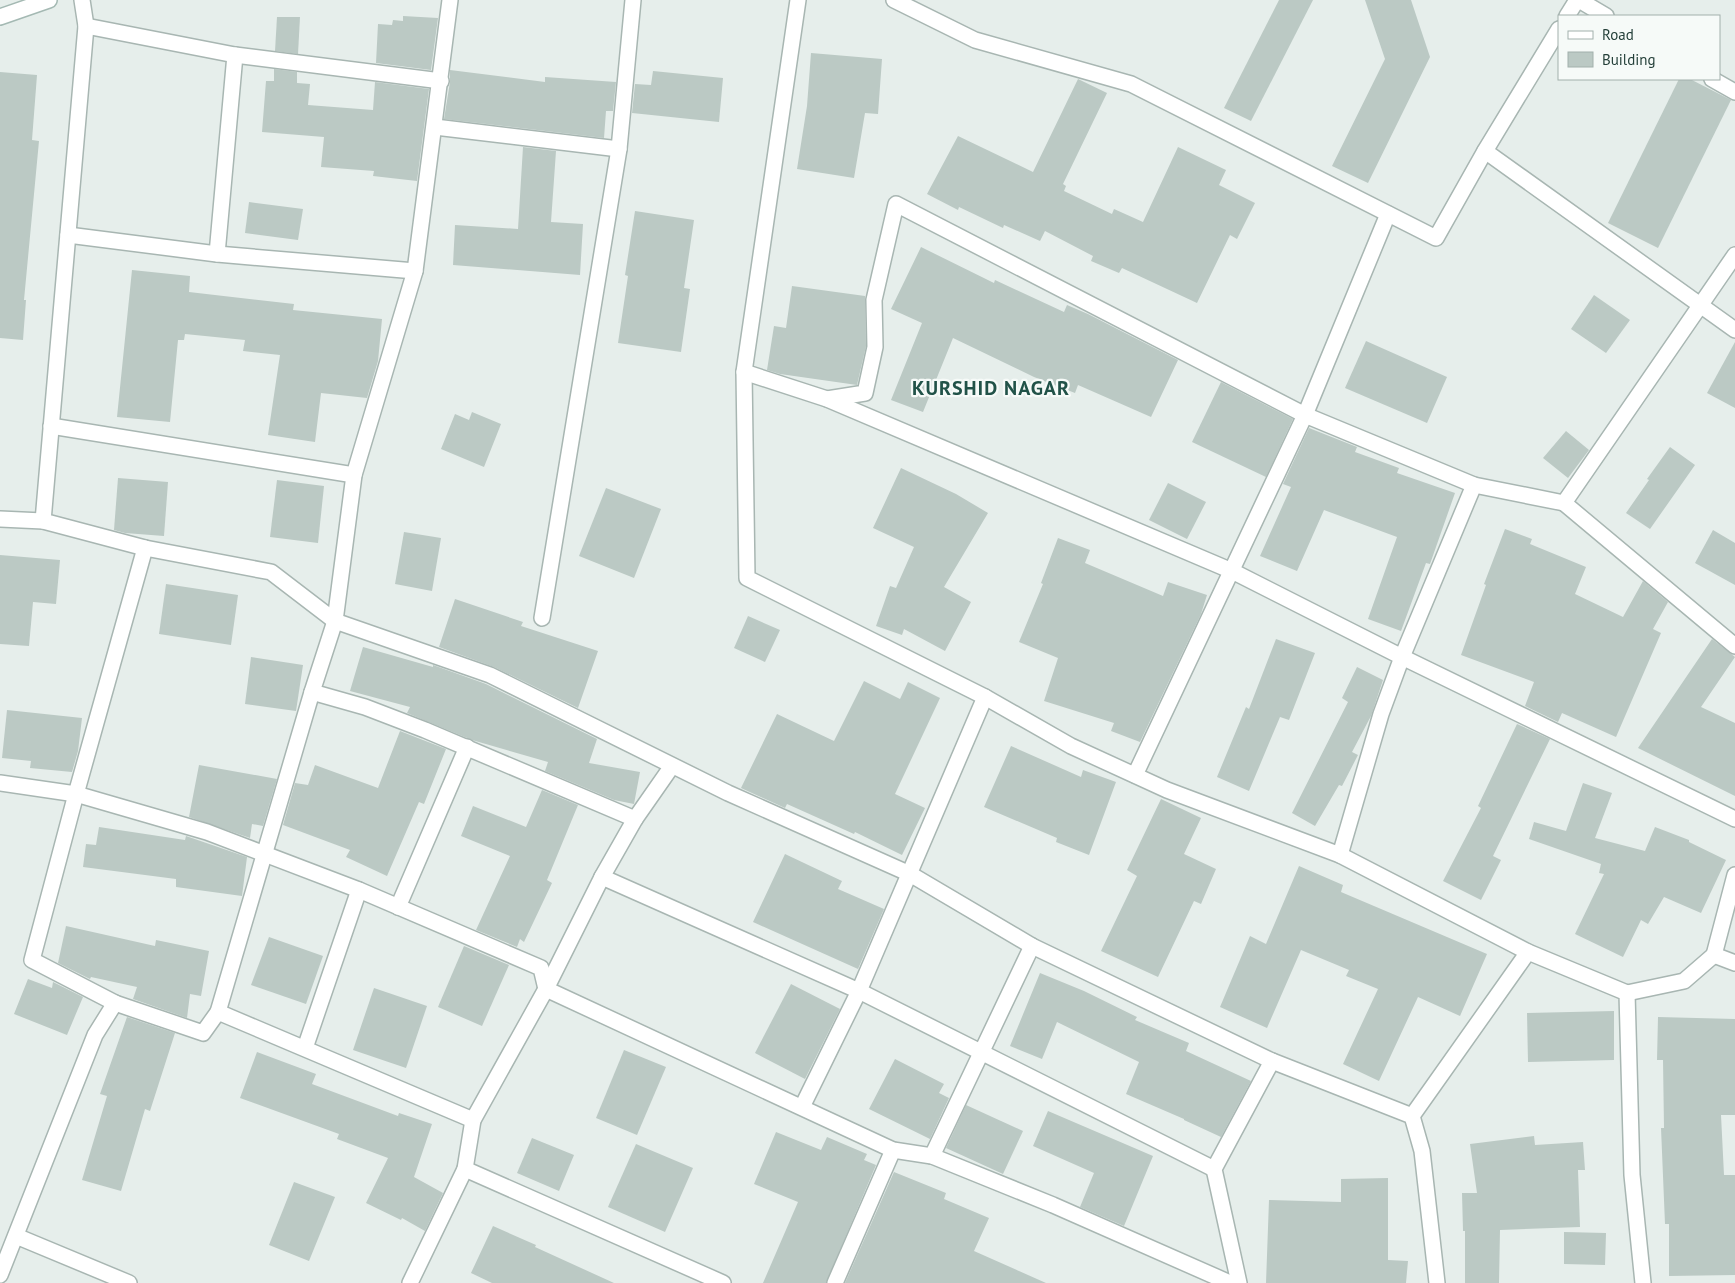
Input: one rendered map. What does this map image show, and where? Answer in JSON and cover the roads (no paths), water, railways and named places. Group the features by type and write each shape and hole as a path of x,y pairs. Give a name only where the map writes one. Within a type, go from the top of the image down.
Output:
{"street":[{"path":"0,17 49,0"},
{"path":"43,521 86,26 82,0"},
{"path":"145,548 32,960 116,1003 203,1033 218,1012 312,692 335,621 354,475 415,271 450,0"},
{"path":"542,618 619,149 633,0"},
{"path":"798,0 744,372 747,578 985,697 1071,746 1166,790 1340,855 1528,952 1627,994 1684,981 1714,955 1735,875"},
{"path":"894,0 975,40 1131,84 1436,238 1485,151 1558,31"},
{"path":"1568,15 1578,0 1604,15"},
{"path":"86,26 235,55 441,81"},
{"path":"218,254 235,55"},
{"path":"1714,80 1735,92"},
{"path":"435,127 619,149"},
{"path":"1485,151 1735,330"},
{"path":"827,399 865,393 875,347 874,300 896,204 1305,415 1474,484 1564,503 1735,646"},
{"path":"1135,775 1305,415 1388,214"},
{"path":"68,235 218,254 415,271"},
{"path":"1564,503 1735,255"},
{"path":"744,372 827,399 1232,571 1402,657 1735,819"},
{"path":"51,426 354,475"},
{"path":"1340,855 1381,714 1402,657 1474,484"},
{"path":"0,518 43,521 145,548 271,572 335,621 490,675 737,797 910,874 1032,946 1272,1061 1412,1116"},
{"path":"312,692 365,707 467,747 635,819"},
{"path":"802,1107 859,991 985,697"},
{"path":"398,906 467,747"},
{"path":"410,1283 465,1169 473,1120 546,988 602,877 635,819 672,766"},
{"path":"0,783 76,794 208,832 359,890 541,968 546,988"},
{"path":"602,877 859,991 1214,1169"},
{"path":"305,1048 359,890"},
{"path":"932,1156 1032,946"},
{"path":"1412,1116 1528,952"},
{"path":"1714,955 1735,963"},
{"path":"546,988 893,1150 932,1156 1053,1205 1230,1283"},
{"path":"1627,994 1632,1175 1643,1283"},
{"path":"0,1275 52,1139 95,1035 116,1003"},
{"path":"218,1012 473,1120"},
{"path":"1238,1283 1214,1169 1272,1061"},
{"path":"1412,1116 1422,1151 1437,1283"},
{"path":"834,1283 893,1150"},
{"path":"465,1169 723,1283"},
{"path":"16,1236 130,1283"}],"district":[{"name":"KURSHID NAGAR","path":"991,388"}]}
